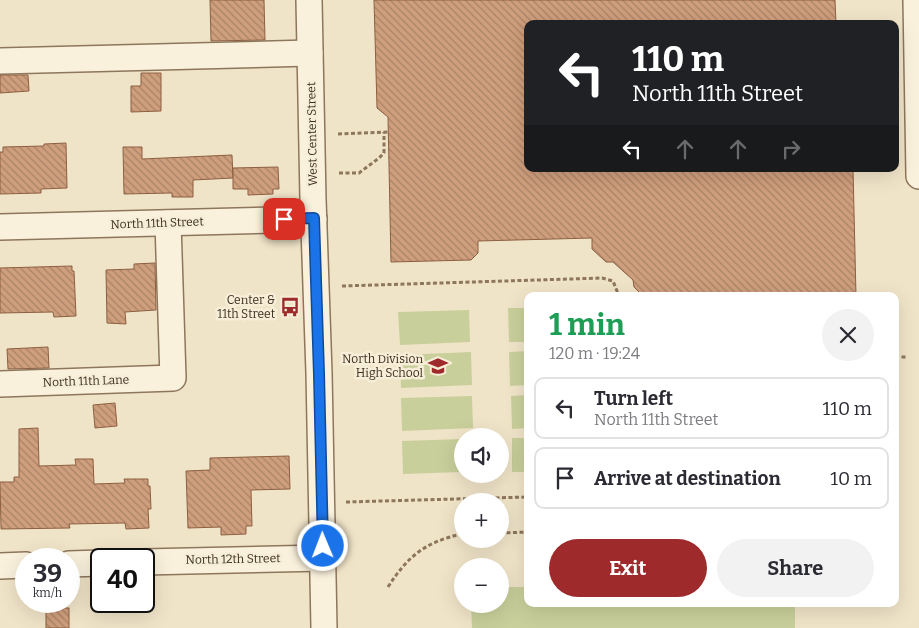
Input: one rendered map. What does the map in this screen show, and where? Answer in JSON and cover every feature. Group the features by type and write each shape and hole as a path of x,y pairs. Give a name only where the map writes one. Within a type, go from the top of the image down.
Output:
{"street":[{"name":"West Center Street","path":"309,0 324,628"},
{"path":"916,0 919,176"},
{"path":"0,61 310,53"},
{"name":"North 11th Street","path":"0,227 314,218"},
{"name":"North 11th Lane","path":"0,384 173,378 168,223"},
{"name":"North 12th Street","path":"155,562 323,558"},
{"path":"0,566 15,565"}],"path":[{"path":"338,134 386,132 384,153 379,158 359,173 339,173"},
{"path":"342,286 602,278 613,281 617,292"},
{"path":"899,357 906,357"},
{"path":"346,502 524,497"},
{"path":"509,532 524,532"},
{"path":"388,587 400,569 418,551 445,537 454,535"}],"green space":[{"path":"508,308 524,308 524,342 509,342"},
{"path":"469,310 470,342 400,345 398,312"},
{"path":"524,351 524,385 510,386 509,352"},
{"path":"471,352 472,385 401,388 400,355"},
{"path":"524,395 524,428 512,429 511,396"},
{"path":"472,396 473,428 402,431 401,398"},
{"path":"512,438 524,438 524,472 512,472"},
{"path":"454,439 454,472 403,474 402,441"},
{"path":"509,587 524,587 524,607 795,607 795,628 472,628 471,613 509,613"}],"building":[{"path":"210,0 264,0 265,40 211,41"},
{"path":"374,0 835,0 836,20 524,20 524,172 853,172 856,292 639,292 634,287 633,280 613,262 606,262 592,249 592,238 478,241 478,253 471,260 391,262 388,117 377,108"},
{"path":"141,73 161,73 161,111 131,112 131,86 141,86"},
{"path":"0,75 28,75 29,91 0,93"},
{"path":"66,143 67,188 41,189 41,193 0,194 0,152 3,152 3,147 44,146 44,144"},
{"path":"123,147 142,147 142,159 232,155 233,178 193,180 193,197 172,197 172,193 124,194"},
{"path":"278,167 279,189 273,189 273,194 248,195 248,189 233,189 233,168"},
{"path":"155,263 156,310 125,312 126,324 107,323 106,270 134,269 134,264"},
{"path":"72,266 72,271 74,271 76,316 54,317 53,312 0,313 0,268"},
{"path":"48,347 49,368 8,369 7,349"},
{"path":"115,403 117,426 95,428 93,405"},
{"path":"38,428 39,466 76,465 75,459 93,459 94,484 125,483 124,479 148,479 151,509 148,509 149,528 126,529 125,523 69,524 70,528 1,529 0,482 14,482 14,477 19,477 19,429"},
{"path":"289,456 290,489 251,490 252,526 246,526 246,534 221,535 221,527 188,528 186,471 210,470 210,458"},
{"path":"46,613 69,613 69,628 46,628"}],"place":[{"name":"Center & 11th Street","path":"290,307"},
{"name":"North Division High School","path":"438,366"}],"route":[{"path":"284,219 314,218 323,546"}]}
